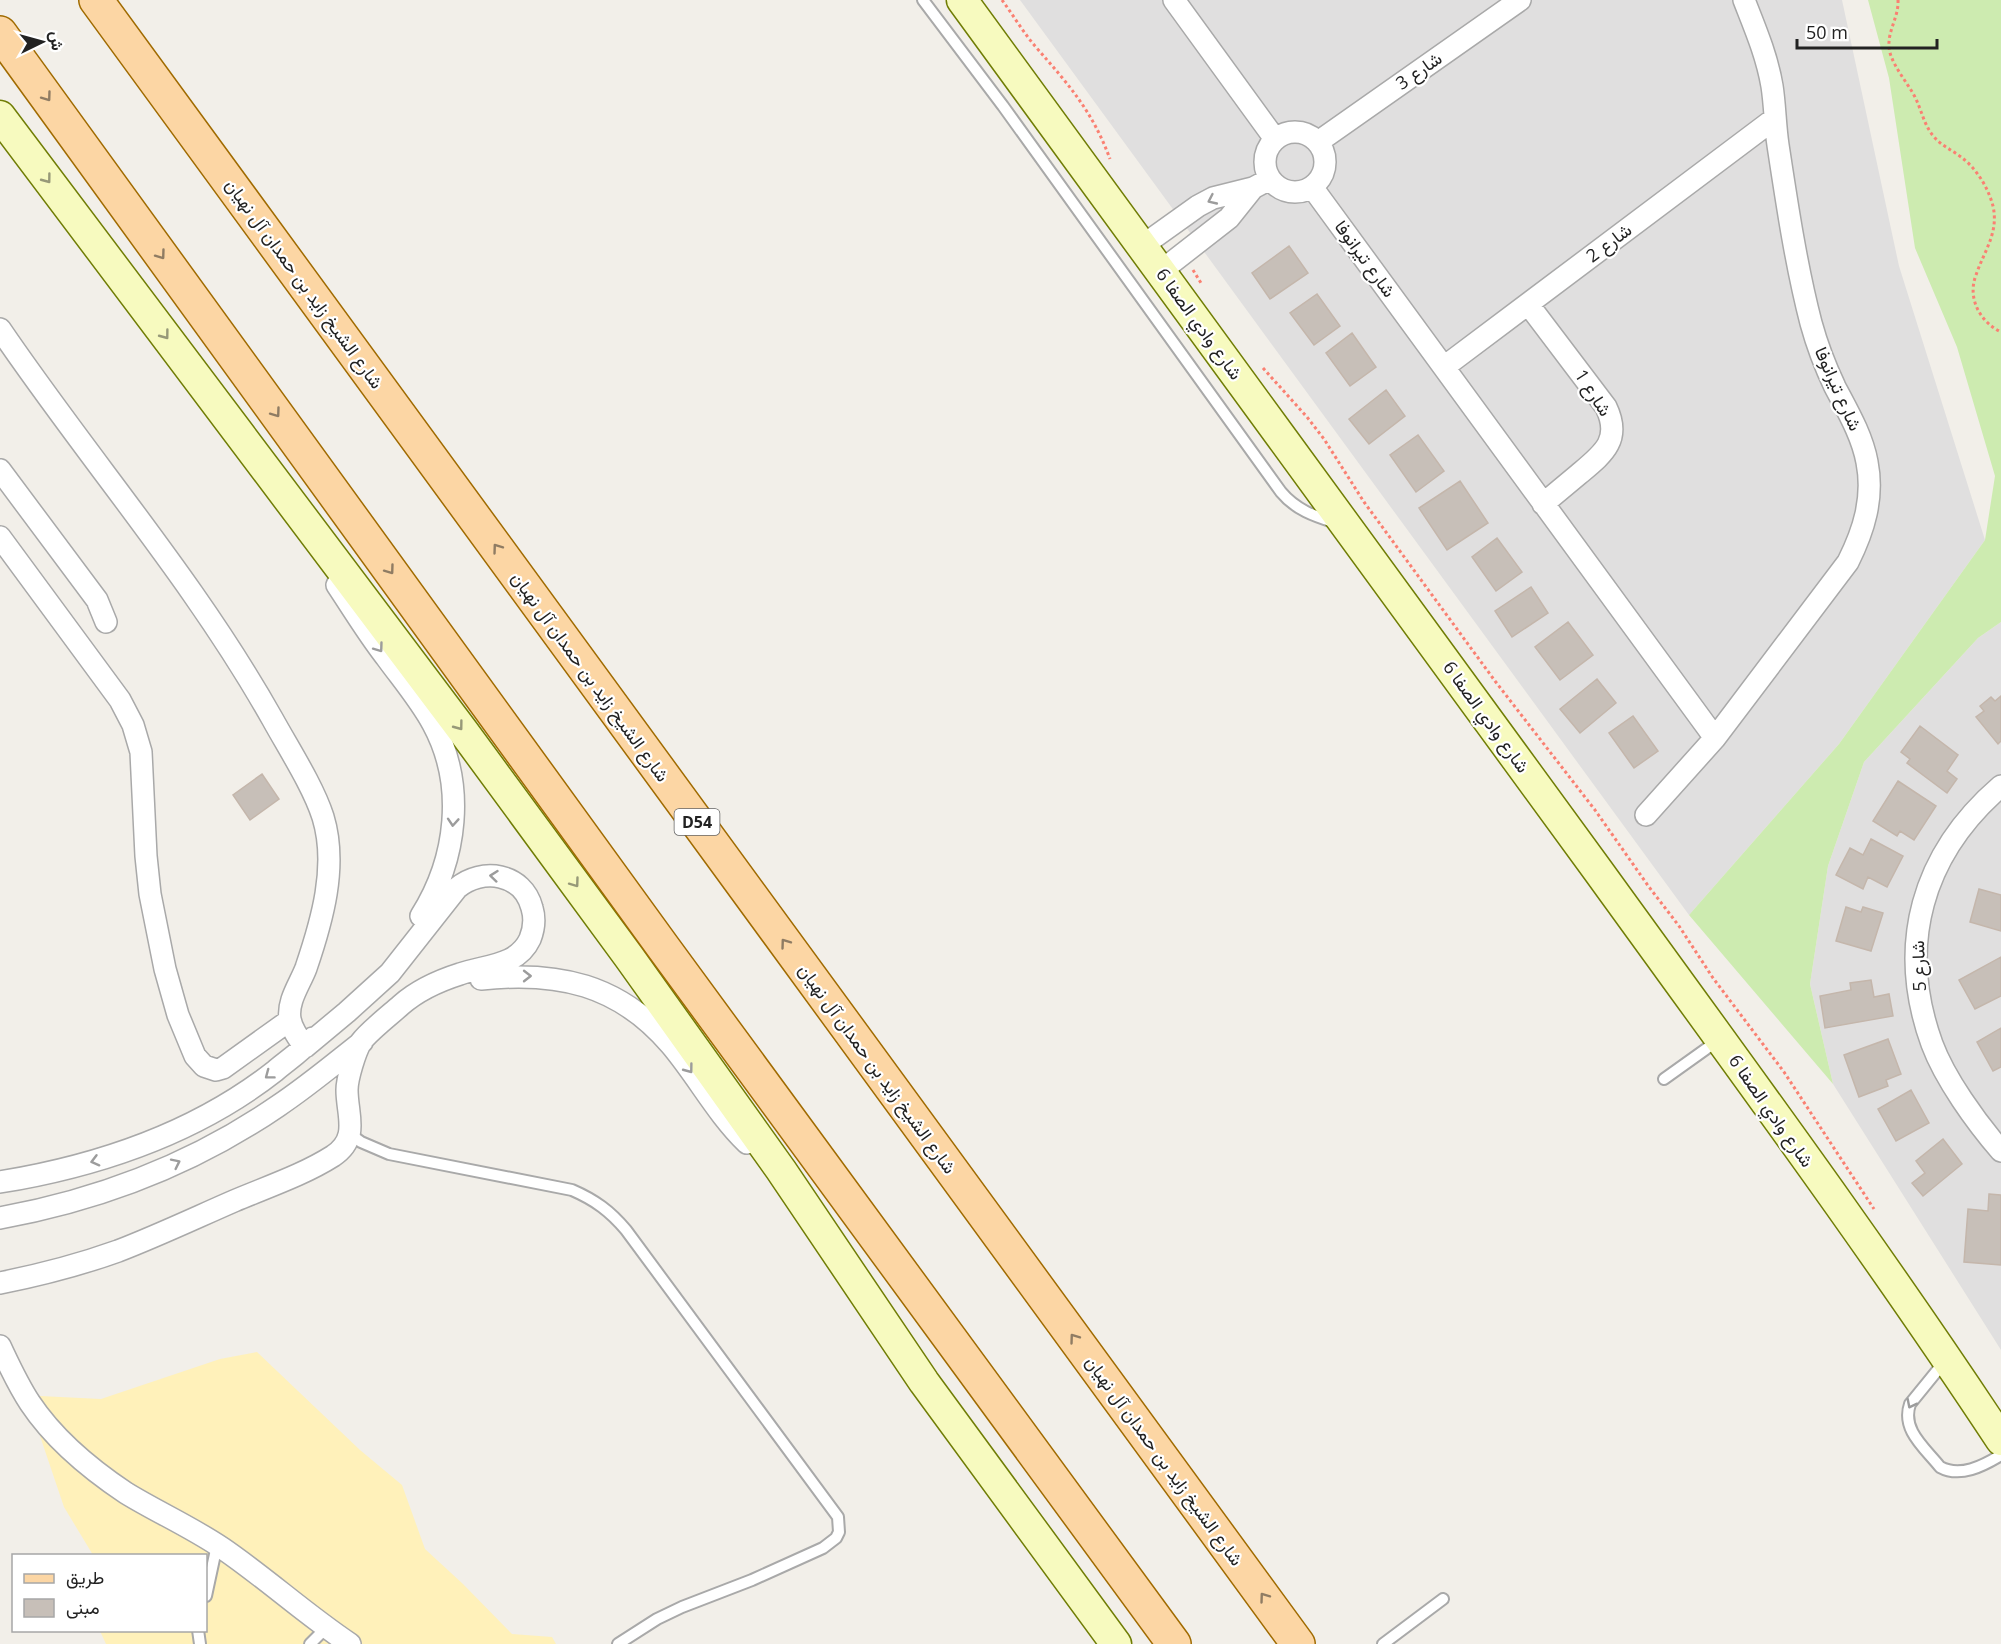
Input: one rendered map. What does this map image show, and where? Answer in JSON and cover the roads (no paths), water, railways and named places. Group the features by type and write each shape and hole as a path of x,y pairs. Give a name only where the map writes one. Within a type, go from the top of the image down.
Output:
{"main road":[{"name":"شارع الشيخ زايد بن حمدان آل نهيان","path":"96,0 1298,1644"},
{"path":"0,33 656,937 1174,1644"}],"street":[{"name":"شارع وادي الصفا 6","path":"962,0 1142,246 1179,257 1348,526 1720,1039 1947,1358 2001,1440"},
{"path":"1174,0 1275,139"},
{"name":"شارع 3","path":"1318,142 1520,0"},
{"name":"شارع تيرانوفا","path":"1646,815 1715,738 1848,562 1865,522 1870,487 1867,461 1860,438 1822,358 1812,326 1774,119 1772,86 1760,40 1744,0"},
{"path":"0,116 622,947 781,1170 924,1382 1116,1644"},
{"name":"شارع 2","path":"1444,367 1774,119"},
{"path":"1142,246 1213,198 1256,189 1276,186 1294,193 1312,188 1321,178 1325,166 1324,153 1318,142 1309,135 1297,132 1286,133 1275,139 1268,148 1265,158 1266,169 1256,189 1228,218 1179,257"},
{"name":"شارع تيرانوفا","path":"1312,188 1715,738"},
{"path":"1176,222 1179,257"},
{"name":"شارع 1","path":"1528,304 1606,407 1612,427 1611,437 1601,455 1544,504"},
{"path":"0,329 210,619 258,694 315,798 327,834 329,872 309,956 290,1008 290,1020 294,1031 305,1047"},
{"path":"0,470 97,600 106,622"},
{"path":"295,508 342,594 384,655 424,707 435,726 449,769 453,813 452,836 441,879 419,919 405,938 305,1047"},
{"path":"0,537 120,700 133,725 143,766 146,856 157,932 178,1015 199,1062 210,1069 223,1068 290,1020"},
{"name":"شارع 5","path":"2001,786 1966,820 1948,845 1933,873 1923,902 1917,933 1916,971 1921,1009 1932,1046 1949,1080 2001,1151"},
{"path":"0,1182 60,1171 107,1158 186,1126 237,1098 305,1047 355,1006 390,973 465,881 484,875 504,877 521,888 528,896 534,916 531,936 520,953 503,963 460,973 428,986 401,1005 320,1076 245,1128 161,1170 89,1197 0,1218"},
{"path":"0,1283 37,1276 79,1264 155,1236 290,1178 332,1156 340,1150 350,1134 347,1090 361,1042 426,1000 464,983 493,978 544,976 585,985 624,1004 657,1030 672,1046 738,1134 781,1170"},
{"path":"0,1346 30,1404 46,1424 82,1460 128,1493 239,1560 350,1644"}],"lane":[{"path":"923,0 1003,106 1289,502 1309,514 1348,526"},
{"path":"1664,1079 1720,1039"},
{"path":"350,1134 361,1142 389,1154 572,1190 593,1199 611,1213 626,1230 838,1517 839,1532 836,1538 823,1548 752,1580 682,1607 657,1619 618,1644"},
{"path":"1947,1358 1910,1404 1907,1412 1909,1428 1940,1467 1947,1470 1962,1472 1983,1465 2001,1455"},
{"path":"207,1591 217,1545"},
{"path":"1383,1644 1443,1599"},
{"path":"310,1644 326,1628"}]}
